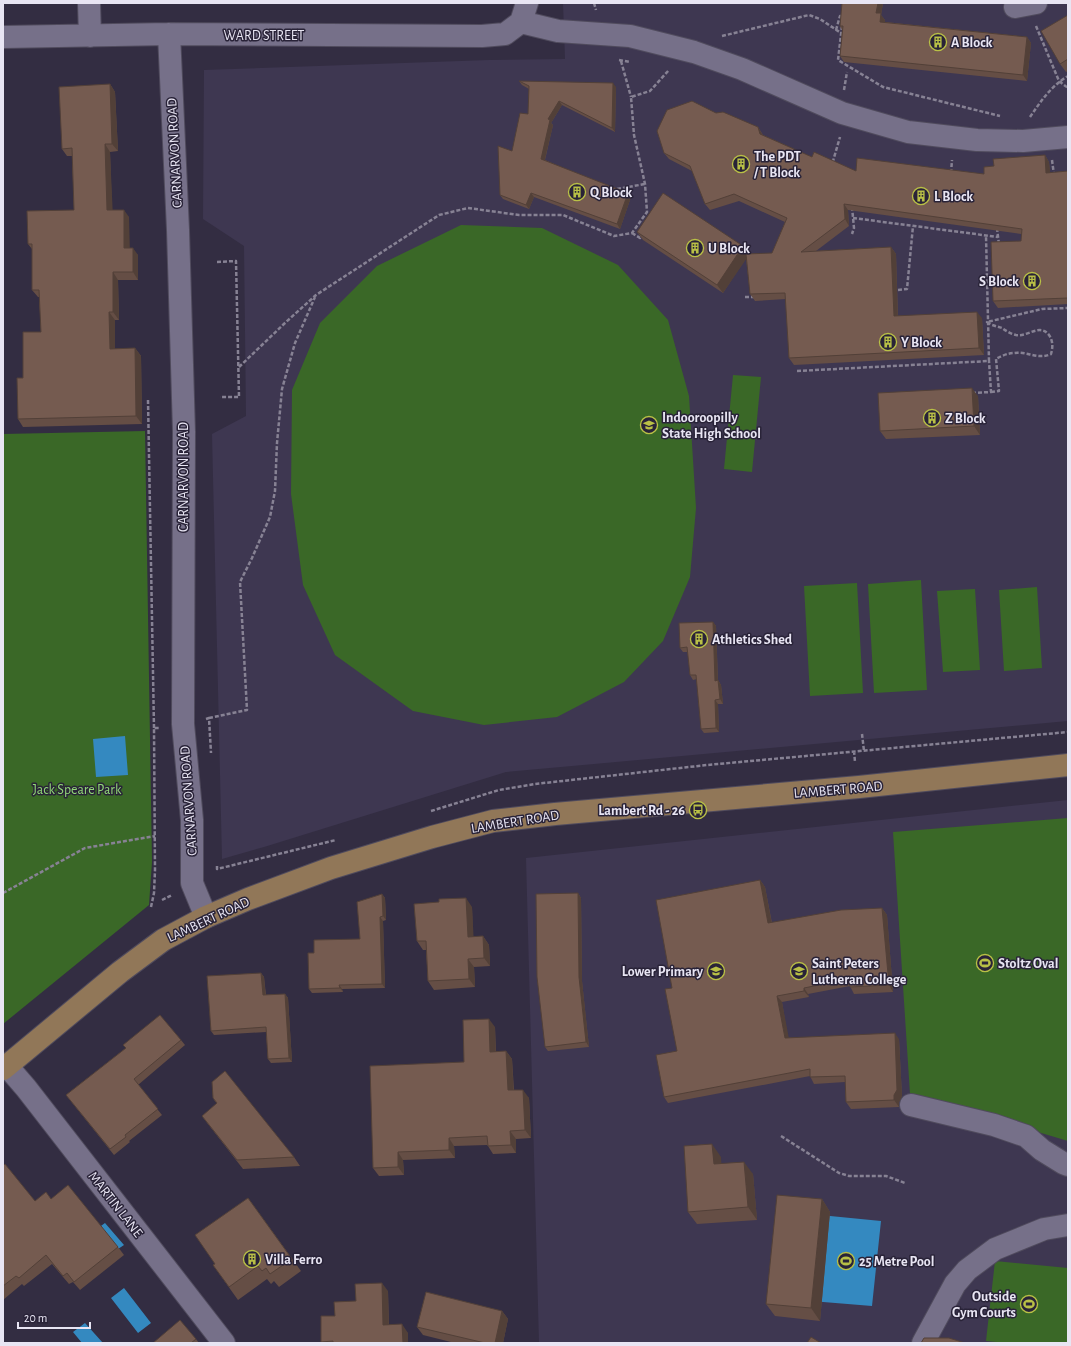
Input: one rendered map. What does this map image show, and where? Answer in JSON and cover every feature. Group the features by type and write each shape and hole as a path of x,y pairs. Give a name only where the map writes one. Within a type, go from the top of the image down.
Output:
{"main road":[{"name":"LAMBERT ROAD","path":"5,1068 120,972 163,940 206,916 336,867 432,837 493,821 555,814 859,787 1068,765"}],"street":[{"path":"90,3 90,36"},
{"path":"1014,7 1036,3"},
{"path":"524,13 558,31 630,36 694,52 742,69 842,113 908,132 978,140 1023,142 1068,137"},
{"name":"WARD STREET","path":"3,37 169,34 482,36 505,34 524,13"},
{"name":"CARNARVON ROAD","path":"169,34 178,230 184,432 183,724 192,820 192,883 206,916"},
{"name":"MARTIN LANE","path":"5,1068 26,1088 224,1343"},
{"path":"911,1105 994,1125 1026,1136 1042,1150 1068,1165"},
{"path":"923,1343 955,1284 967,1270 995,1249 1044,1229 1068,1225"}],"path":[{"path":"844,10 838,60 883,87 985,113"},
{"path":"720,36 809,14 820,19 841,34"},
{"path":"836,30 840,16 843,16"},
{"path":"1036,26 1059,81 1068,88"},
{"path":"621,61 631,97 634,135 645,184 647,212 632,233"},
{"path":"631,97 650,91 666,74 672,65"},
{"path":"844,94 846,72"},
{"path":"1028,121 1040,101 1059,81 1068,76"},
{"path":"838,164 833,161 840,132"},
{"path":"1052,156 1053,175 1061,174"},
{"path":"951,176 952,159"},
{"path":"617,188 645,184"},
{"path":"852,204 854,228 852,234"},
{"path":"239,367 316,295 439,215 468,208 519,215 563,215 614,236 632,233 640,238 644,232"},
{"path":"853,218 998,237"},
{"path":"898,290 907,289 913,226"},
{"path":"997,226 999,247"},
{"path":"986,236 987,322 991,392"},
{"path":"217,262 236,261 239,367 239,397 220,397"},
{"path":"745,297 753,297 751,289"},
{"path":"209,718 247,710 240,582 270,517 275,491 277,443 282,389 295,343 316,295"},
{"path":"987,322 1042,309 1068,308"},
{"path":"968,393 999,391 996,359 1013,353 1040,357 1051,354 1052,340 1048,334 1042,330 1036,330 1022,335 1015,335 987,322"},
{"path":"797,371 989,361"},
{"path":"148,400 155,836 154,893 151,906"},
{"path":"154,728 166,728"},
{"path":"862,734 864,751"},
{"path":"854,751 855,762"},
{"path":"3,893 85,848 155,836"},
{"path":"781,1136 839,1174 849,1176 886,1176 905,1183"}],"shaded area":[{"name":"Indooroopilly State High School","path":"563,3 1068,3 1068,721 506,772 222,859 212,434 246,416 244,246 203,219 204,70 489,60 565,59"},
{"name":"Saint Peters Lutheran College","path":"1068,800 1068,1343 539,1343 526,858"}],"green space":[{"path":"461,225 542,228 618,265 668,320 689,396 696,508 690,577 663,641 624,682 557,717 484,725 413,711 335,655 303,585 291,494 292,390 320,323 377,266"},
{"path":"733,375 761,377 752,472 724,469"},
{"name":"Jack Speare Park","path":"145,431 152,862 149,905 3,1024 3,434"},
{"path":"921,580 927,690 874,693 868,584"},
{"path":"857,583 863,693 810,696 804,586"},
{"path":"1037,587 1042,668 1004,671 999,590"},
{"path":"975,589 980,670 943,672 937,591"},
{"name":"Stoltz Oval","path":"1068,818 1068,1141 910,1094 893,832"},
{"name":"Outside Gym Courts","path":"995,1261 1068,1268 1068,1343 1007,1343 986,1341"}],"water":[{"path":"125,736 128,775 96,777 93,739"},
{"name":"25 Metre Pool","path":"820,1215 881,1221 872,1306 811,1301"},
{"path":"105,1223 124,1245 115,1251 98,1228"},
{"path":"124,1288 151,1323 138,1333 111,1298"},
{"path":"85,1323 103,1343 82,1343 73,1332"}],"building":[{"name":"A Block","path":"842,3 878,3 876,13 881,13 880,22 1027,37 1023,75 840,56 843,26 840,26"},
{"path":"1068,15 1068,59 1060,64 1041,31"},
{"path":"519,81 613,83 612,128 559,101 548,119 550,120 541,159 628,193 617,224 531,193 526,205 500,195 498,146 512,151 520,113 528,114 529,86"},
{"path":"110,84 112,144 105,144 107,210 124,210 124,248 133,248 133,272 113,272 113,312 109,312 110,349 135,348 136,416 18,419 17,378 23,378 23,332 41,332 39,290 32,290 32,244 28,244 27,211 74,210 72,148 62,149 59,87"},
{"path":"692,101 716,113 723,112 758,127 760,134 812,157 814,152 856,171 857,158 984,174 984,167 994,166 993,159 1045,155 1046,173 1068,171 1068,298 993,301 991,242 1021,241 1022,229 844,204 845,219 801,252 891,247 894,316 977,312 979,348 789,358 785,293 750,294 746,254 772,253 787,218 734,194 705,204 690,166 664,153 657,131 667,110"},
{"name":"U Block","path":"663,193 743,246 717,285 637,232"},
{"name":"Z Block","path":"972,388 974,426 880,431 878,393"},
{"path":"713,622 715,681 718,680 720,699 715,700 716,728 701,729 696,675 690,675 687,647 680,648 679,623"},
{"path":"760,880 768,923 841,910 882,908 889,985 850,987 849,979 804,988 804,991 777,996 785,1038 895,1033 897,1090 894,1095 894,1100 846,1102 845,1076 810,1077 810,1069 664,1097 656,1055 677,1051 665,989 672,988 656,900"},
{"path":"578,893 579,977 586,1042 545,1047 537,977 536,894"},
{"path":"382,894 383,916 380,917 382,984 339,985 340,988 309,989 308,953 314,953 314,940 360,939 357,902"},
{"path":"466,898 468,937 483,936 484,958 468,959 469,979 428,981 426,941 417,941 414,904 439,902 439,899"},
{"path":"261,973 263,995 285,994 289,1058 268,1059 266,1027 211,1031 207,976"},
{"path":"160,1015 181,1040 134,1079 158,1109 110,1149 66,1095 126,1048 123,1045"},
{"path":"489,1019 490,1052 506,1051 508,1090 523,1090 525,1130 510,1131 511,1145 488,1146 487,1136 449,1138 449,1150 398,1152 398,1167 373,1168 370,1066 464,1062 463,1020"},
{"path":"225,1071 294,1157 237,1160 202,1116 217,1103 213,1098 212,1082"},
{"path":"712,1144 714,1164 744,1162 748,1207 688,1212 684,1146"},
{"path":"5,1164 35,1201 46,1192 51,1199 68,1185 118,1247 74,1282 67,1273 63,1276 46,1255 19,1278 16,1276 3,1286 3,1166"},
{"path":"777,1195 822,1199 811,1308 766,1304"},
{"name":"Villa Ferro","path":"248,1198 292,1259 270,1274 266,1268 262,1271 258,1266 229,1287 213,1265 215,1264 195,1235"},
{"path":"382,1283 383,1325 402,1324 403,1343 321,1342 321,1316 335,1316 334,1302 356,1301 355,1284"},
{"path":"426,1292 502,1311 495,1343 485,1343 417,1327"},
{"path":"180,1320 196,1339 191,1343 153,1343"},
{"path":"811,1337 821,1343 807,1343"},
{"path":"924,1338 949,1338 965,1343 921,1343"}],"place":[{"name":"A Block","path":"938,42"},
{"name":"The PDT / T Block","path":"741,164"},
{"name":"Q Block","path":"577,192"},
{"name":"L Block","path":"921,196"},
{"name":"U Block","path":"695,248"},
{"name":"S Block","path":"1032,281"},
{"name":"Y Block","path":"888,342"},
{"name":"Z Block","path":"932,418"},
{"name":"Indooroopilly State High School","path":"649,425"},
{"name":"Athletics Shed","path":"699,639"},
{"name":"Lambert Rd - 26","path":"698,810"},
{"name":"Stoltz Oval","path":"985,963"},
{"name":"Lower Primary","path":"716,971"},
{"name":"Saint Peters Lutheran College","path":"799,971"},
{"name":"Villa Ferro","path":"252,1259"},
{"name":"25 Metre Pool","path":"846,1261"},
{"name":"Outside Gym Courts","path":"1029,1304"}]}
